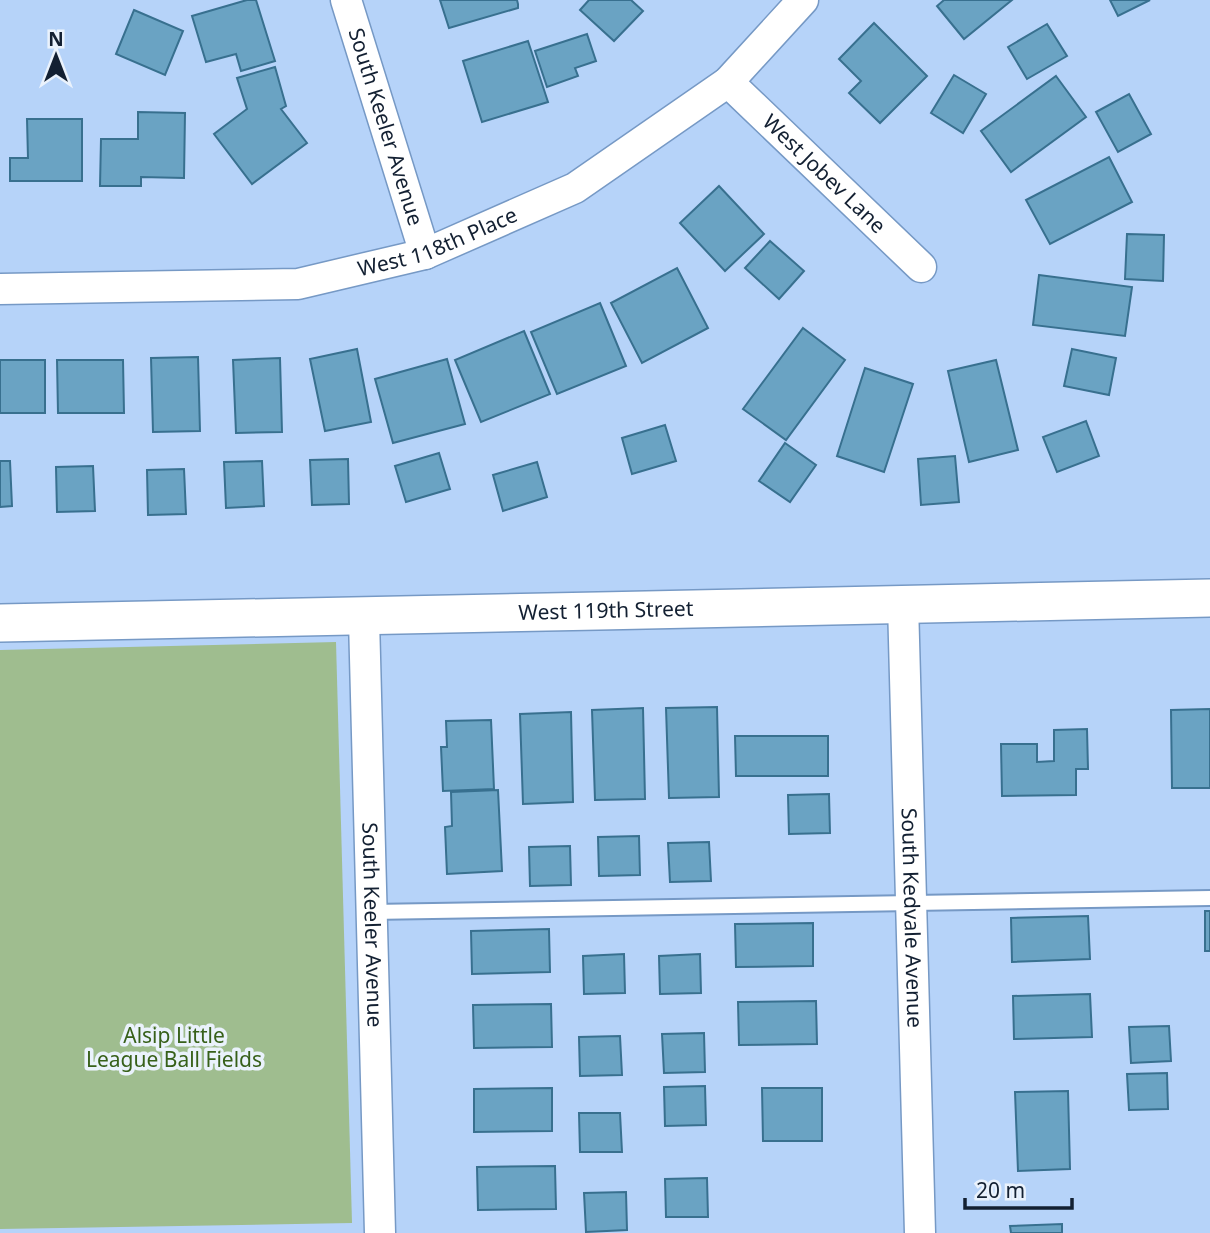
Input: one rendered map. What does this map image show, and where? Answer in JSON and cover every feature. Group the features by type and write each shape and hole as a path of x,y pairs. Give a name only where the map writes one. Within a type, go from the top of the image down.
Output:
{"street":[{"name":"South Keeler Avenue","path":"346,0 425,254"},
{"name":"West 118th Place","path":"0,289 298,284 425,254 576,188 728,82 803,0"},
{"name":"West Jobev Lane","path":"728,82 921,267"},
{"name":"West 119th Street","path":"0,623 364,619 1210,597"},
{"name":"South Kedvale Avenue","path":"903,603 909,904 920,1233"},
{"name":"South Keeler Avenue","path":"364,619 380,1233"}],"lane":[{"path":"371,912 1210,898"}],"green space":[{"name":"Alsip Little League Ball Fields","path":"336,642 352,1223 0,1229 0,650"}],"building":[{"path":"247,0 256,0 275,61 241,71 236,54 206,62 192,16"},
{"path":"440,0 517,0 518,8 449,28"},
{"path":"589,0 631,0 643,11 614,41 580,10"},
{"path":"944,0 1012,0 964,39 937,6"},
{"path":"1110,0 1150,0 1118,16"},
{"path":"134,10 183,31 165,75 116,54"},
{"path":"874,23 927,76 880,123 849,93 861,81 839,59"},
{"path":"1047,24 1067,56 1027,79 1008,47"},
{"path":"587,34 596,61 575,68 578,76 547,87 535,51"},
{"path":"528,41 548,102 482,122 463,61"},
{"path":"275,67 286,106 281,109 307,143 252,184 214,134 247,109 237,78"},
{"path":"954,75 986,94 963,133 931,113"},
{"path":"1056,76 1086,117 1011,172 981,131"},
{"path":"1129,94 1151,134 1118,152 1096,112"},
{"path":"138,112 185,113 184,178 141,177 141,186 100,186 101,139 138,139"},
{"path":"27,119 82,119 82,181 10,181 10,158 28,158"},
{"path":"1109,157 1132,202 1050,244 1026,200"},
{"path":"719,186 764,234 725,271 680,223"},
{"path":"1127,234 1164,235 1163,281 1125,279"},
{"path":"770,241 804,271 779,299 745,268"},
{"path":"677,268 708,328 642,363 611,303"},
{"path":"1039,275 1132,287 1125,336 1033,325"},
{"path":"600,303 626,366 557,394 531,332"},
{"path":"803,328 845,360 786,440 743,409"},
{"path":"524,331 550,394 481,422 455,360"},
{"path":"357,349 371,422 325,431 310,359"},
{"path":"1072,349 1116,358 1109,395 1064,386"},
{"path":"198,357 200,431 153,432 151,358"},
{"path":"280,358 282,432 236,433 233,360"},
{"path":"447,359 465,424 393,443 375,379"},
{"path":"0,360 45,360 45,413 0,413"},
{"path":"57,360 123,360 124,413 58,413"},
{"path":"996,360 1018,450 969,462 948,371"},
{"path":"865,368 913,384 884,472 837,456"},
{"path":"1086,421 1099,456 1057,472 1043,437"},
{"path":"665,425 676,461 632,474 622,438"},
{"path":"785,443 816,465 790,502 759,481"},
{"path":"439,453 450,489 406,502 395,466"},
{"path":"955,456 959,502 921,505 918,459"},
{"path":"348,459 349,504 312,505 310,460"},
{"path":"0,461 10,461 12,506 0,507"},
{"path":"262,461 264,506 226,508 224,462"},
{"path":"537,462 547,497 503,511 493,475"},
{"path":"93,466 95,511 57,512 56,467"},
{"path":"184,469 186,514 148,515 147,470"},
{"path":"717,707 719,797 669,798 666,708"},
{"path":"643,708 645,799 595,800 592,710"},
{"path":"1210,709 1210,788 1172,788 1171,710"},
{"path":"571,712 573,802 523,804 520,714"},
{"path":"491,720 494,789 443,791 441,747 447,747 446,721"},
{"path":"1087,729 1088,769 1076,769 1076,795 1002,796 1001,744 1037,744 1037,762 1054,761 1054,730"},
{"path":"735,736 828,736 828,776 736,776"},
{"path":"498,790 502,871 447,874 445,827 452,826 451,792"},
{"path":"829,794 830,833 789,834 788,795"},
{"path":"639,836 640,875 599,876 598,837"},
{"path":"709,842 711,881 670,882 668,843"},
{"path":"570,846 571,885 530,886 529,847"},
{"path":"1205,911 1210,911 1210,951 1205,951"},
{"path":"1088,916 1090,959 1012,962 1011,918"},
{"path":"813,923 813,966 736,967 735,924"},
{"path":"549,929 550,972 472,974 471,931"},
{"path":"624,954 625,993 584,994 583,956"},
{"path":"700,954 701,993 660,994 659,956"},
{"path":"1090,994 1092,1037 1014,1039 1013,996"},
{"path":"816,1001 817,1044 739,1045 738,1002"},
{"path":"551,1004 552,1047 474,1048 473,1005"},
{"path":"1169,1026 1171,1061 1131,1063 1129,1027"},
{"path":"704,1033 705,1072 664,1073 662,1034"},
{"path":"620,1036 622,1075 580,1076 579,1037"},
{"path":"1167,1073 1168,1109 1129,1110 1127,1074"},
{"path":"705,1086 706,1125 665,1126 664,1087"},
{"path":"552,1088 552,1131 474,1132 474,1089"},
{"path":"762,1088 822,1088 822,1141 763,1141"},
{"path":"1068,1091 1070,1169 1018,1171 1015,1092"},
{"path":"579,1113 620,1113 622,1152 580,1152"},
{"path":"555,1166 556,1209 478,1210 477,1167"},
{"path":"707,1178 708,1217 666,1217 665,1179"},
{"path":"626,1192 627,1230 586,1232 584,1193"},
{"path":"1062,1224 1062,1233 1011,1233 1010,1226"}]}
